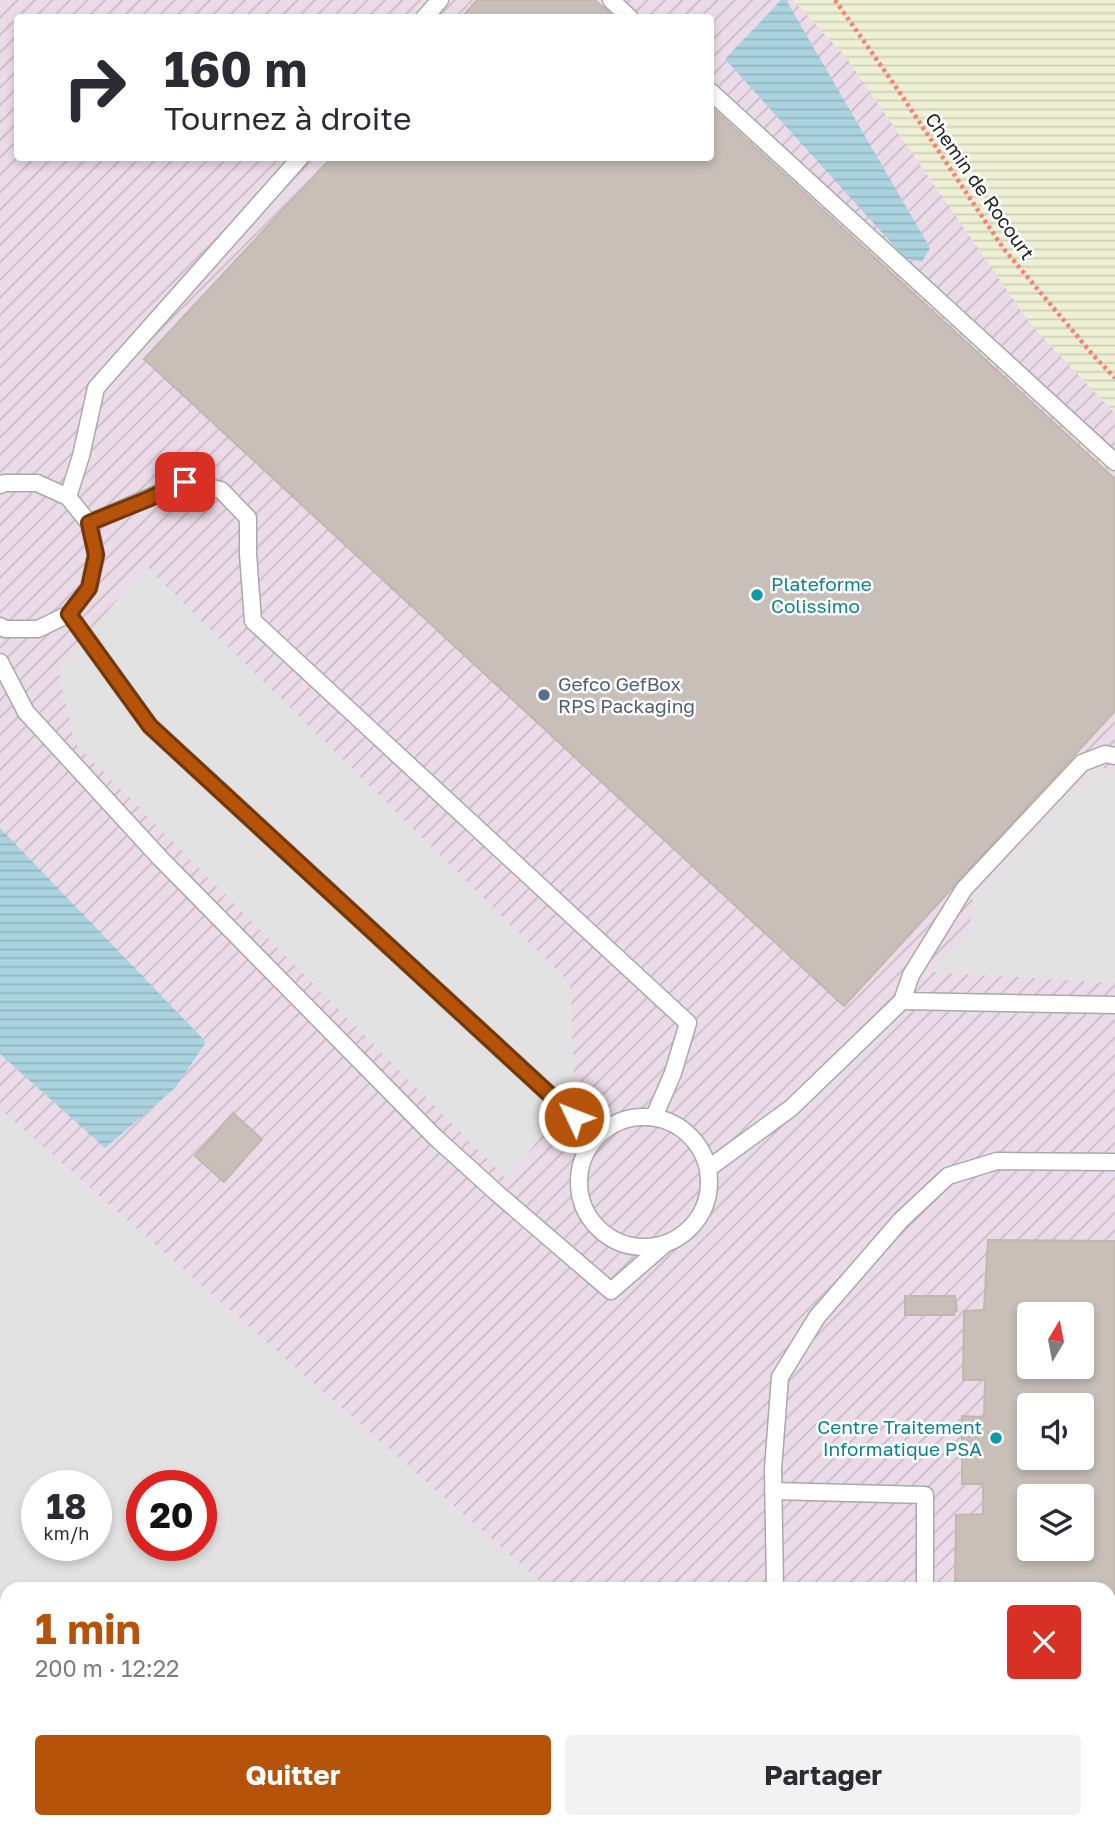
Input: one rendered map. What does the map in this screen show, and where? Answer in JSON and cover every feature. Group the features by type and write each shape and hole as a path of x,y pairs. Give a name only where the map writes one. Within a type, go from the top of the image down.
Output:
{"lane":[{"path":"428,14 440,0"},
{"path":"611,0 626,14"},
{"path":"714,96 1115,462"},
{"path":"68,497 81,456 96,388 297,161"},
{"path":"89,523 185,482 220,490 248,518 253,621 688,1023 673,1073 654,1117"},
{"path":"0,485 37,483 68,497 89,523 96,555 89,588 69,614 38,629 5,629 0,626"},
{"path":"69,614 150,726 574,1117 594,1139"},
{"path":"0,662 26,712 159,859 435,1137 611,1291 664,1245 685,1234 702,1216 710,1192 709,1168 698,1144 679,1126 654,1117 632,1118 611,1125 594,1139 582,1160 578,1184 583,1208 597,1228 616,1242 640,1248 664,1245"},
{"path":"709,1168 791,1108 902,1001 911,975 970,881 1082,763 1105,754 1115,756"},
{"path":"902,1001 1115,1005"},
{"path":"775,1582 773,1469 780,1377 817,1317 911,1211 948,1176 997,1161 1115,1162"},
{"path":"773,1491 925,1495 925,1582"}],"path":[{"name":"Chemin de Rocourt","path":"835,0 1003,248 1115,378"}],"shaded area":[{"path":"0,0 793,0 846,57 1032,326 1115,413 1115,1582 0,1582"},
{"path":"146,566 570,983 575,1094 507,1179 74,742 58,669"},
{"path":"1095,768 1115,770 1115,983 931,972 970,927 973,898"},
{"path":"0,1109 541,1582 0,1582"}],"green space":[{"path":"793,0 1115,0 1115,413 1032,326 846,57"}],"water":[{"path":"781,0 786,0 930,248 922,262 905,258 725,59"},
{"path":"0,828 206,1042 175,1088 105,1148 0,1054"}],"building":[{"path":"477,0 595,0 610,14 465,14"},
{"name":"Plateforme Colissimo","path":"714,110 1115,479 1115,711 844,1006 144,359 328,161 714,161"},
{"path":"233,1113 262,1139 224,1182 195,1156"},
{"name":"Centre Traitement Informatique PSA","path":"988,1240 1115,1241 1115,1582 955,1582 956,1515 983,1514 983,1484 962,1484 962,1416 984,1417 985,1380 963,1380 964,1311 984,1310"},
{"path":"905,1296 955,1296 957,1311 954,1315 905,1315"}],"place":[{"name":"Plateforme Colissimo","path":"757,595"},
{"name":"Gefco GefBox RPS Packaging","path":"544,695"},
{"name":"Centre Traitement Informatique PSA","path":"996,1438"}],"route":[{"path":"185,482 89,523 96,555 89,588 69,614 150,726 574,1117"}]}
